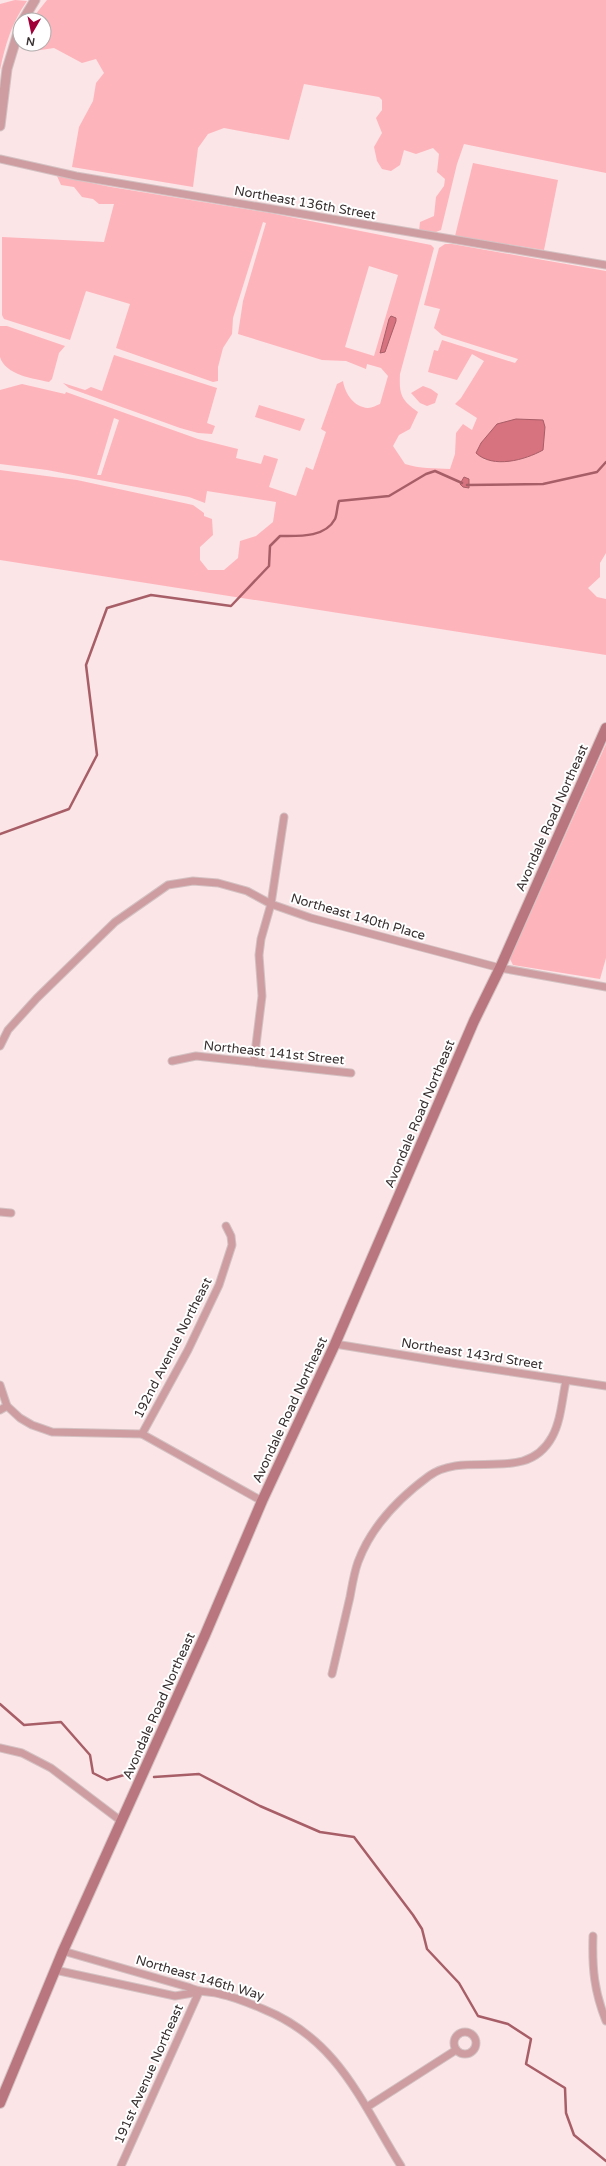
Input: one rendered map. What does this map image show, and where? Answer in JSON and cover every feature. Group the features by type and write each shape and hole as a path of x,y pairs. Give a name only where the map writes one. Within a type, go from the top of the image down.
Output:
{"main road":[{"name":"Avondale Road Northeast","path":"0,2104 63,1951 205,1635 262,1501 335,1344 474,1021 500,968 606,728"}],"street":[{"path":"28,12 35,0"},
{"path":"0,126 7,69 12,52"},
{"name":"Northeast 136th Street","path":"0,159 76,176 606,265"},
{"path":"254,1061 262,996 259,955 261,939 272,904 284,817"},
{"name":"Northeast 140th Place","path":"0,1046 8,1030 37,998 115,922 168,885 193,881 218,883 247,891 272,904 310,918 500,968 606,987"},
{"name":"Northeast 141st Street","path":"172,1061 196,1056 254,1061 350,1073"},
{"path":"0,1212 12,1213"},
{"name":"192nd Avenue Northeast","path":"142,1434 188,1350 219,1285 232,1245 231,1236 226,1226"},
{"name":"Northeast 143rd Street","path":"335,1344 606,1386"},
{"path":"332,1674 358,1562 371,1537 388,1512 429,1476 448,1467 463,1464 510,1465 530,1458 544,1448 552,1436 566,1381"},
{"path":"0,1385 7,1406 20,1418 32,1425 52,1432 142,1434 262,1501"},
{"path":"0,1410 7,1406"},
{"path":"0,1748 22,1752 51,1768 121,1822"},
{"path":"593,1936 592,1970 597,1998 606,2021"},
{"name":"Northeast 146th Way","path":"63,1951 188,1987 199,1992 219,1994 241,2000 281,2017 299,2028 317,2042 343,2070 367,2107 401,2166"},
{"path":"55,1970 175,1996 199,1992"},
{"name":"191st Avenue Northeast","path":"121,2166 199,1992"},
{"path":"367,2107 456,2050"}],"shaded area":[{"path":"15,0 27,1 20,12 12,12 12,29 4,52 0,70 0,4"},
{"path":"47,0 606,0 606,173 464,144 457,164 441,230 436,232 419,231 420,222 434,216 436,197 444,186 445,179 437,172 439,154 433,148 416,154 404,150 400,165 391,171 382,169 377,161 374,147 382,133 376,118 382,110 382,100 379,97 304,84 289,140 224,128 208,134 198,148 193,187 72,167 79,127 93,101 96,83 104,73 96,59 82,63 52,48 52,12 37,12"},
{"path":"473,163 558,180 544,250 455,236"},
{"path":"57,176 111,187 270,213 431,245 434,248 400,374 402,396 408,404 418,412 410,429 399,435 393,446 405,464 416,467 450,469 455,454 456,433 463,424 472,430 477,418 455,404 461,398 484,361 472,354 457,380 428,372 434,350 438,351 442,340 515,363 518,359 442,335 434,328 440,309 424,305 439,248 445,244 452,244 606,271 606,553 600,563 600,577 588,588 597,597 606,599 606,655 0,560 0,470 77,480 193,505 204,513 204,516 212,519 213,535 200,547 200,560 208,570 224,570 238,558 240,541 256,536 273,522 276,502 207,491 205,503 189,497 47,470 0,464 0,390 22,384 65,394 66,392 198,439 238,449 236,458 261,464 264,455 278,459 269,487 296,496 306,467 313,470 326,432 321,429 337,384 343,381 348,395 354,402 363,407 370,408 380,404 388,376 381,368 367,364 366,369 346,361 322,360 238,334 243,301 266,223 263,222 233,318 232,334 223,348 218,367 218,381 213,382 116,348 130,304 86,291 70,340 4,319 2,315 2,237 104,242 114,204 99,204 93,199 82,197 74,187 61,185","holes":["369,266 398,275 374,356 345,347","114,418 119,420 101,475 97,475","521,458 506,461 482,459"]},
{"path":"391,316 396,318 396,321 385,352 380,353 389,319"},
{"path":"0,326 7,326 65,346 59,353 52,379 49,382 21,375 8,368 3,363 0,357"},
{"path":"114,355 217,388 207,423 215,426 212,434 198,433 180,428 69,388 63,383 85,390 91,387 102,391"},
{"path":"423,386 438,394 435,403 427,406 420,403 411,393"},
{"path":"259,405 305,419 300,431 255,417"},
{"path":"516,419 543,420 545,427 543,450 518,460 500,462 483,458 476,453 481,443 497,424"},
{"path":"464,477 469,479 469,488 463,487 460,484"},
{"path":"606,744 606,958 600,979 513,965 510,959"}],"waterway":[{"path":"467,485 543,484 597,472 606,462"},
{"path":"0,834 69,809 97,755 86,665 107,608 151,595 231,606 269,566 270,546 280,536 303,536 325,530 335,519 339,501 389,496 426,474 435,471 462,483"},
{"path":"0,1704 24,1725 61,1722 90,1755 93,1773 107,1780 124,1775"},
{"path":"154,1777 199,1774 260,1806 320,1832 354,1837 413,1915 422,1929 427,1949 459,1983 478,2016 508,2024 531,2039 526,2064 565,2088 566,2113 574,2135 606,2161"}]}
